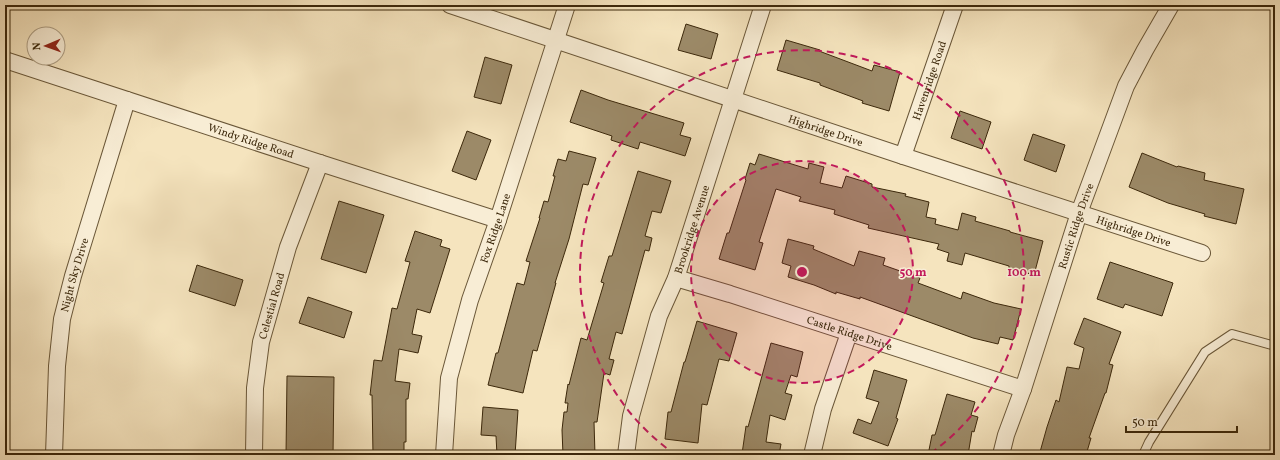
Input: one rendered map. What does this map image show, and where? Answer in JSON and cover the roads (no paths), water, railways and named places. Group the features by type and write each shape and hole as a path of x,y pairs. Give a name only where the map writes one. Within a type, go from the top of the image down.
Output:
{"street":[{"name":"Highridge Drive","path":"450,5 555,41 1202,253"},
{"name":"Fox Ridge Lane","path":"444,455 449,378 470,300 498,220 567,5"},
{"name":"Brookridge Avenue","path":"626,455 631,416 659,316 676,278 763,5"},
{"name":"Havenridge Road","path":"904,156 955,5"},
{"name":"Rustic Ridge Drive","path":"1001,455 1006,435 1023,389 1079,213 1126,86 1144,50 1171,5"},
{"name":"Windy Ridge Road","path":"5,60 498,220"},
{"name":"Night Sky Drive","path":"54,455 57,366 62,319 73,276 127,100"},
{"name":"Celestial Road","path":"254,455 255,388 261,342 288,247 320,163"},
{"name":"Castle Ridge Drive","path":"676,278 730,294 1023,389"},
{"path":"812,455 823,409 849,333"}],"lane":[{"path":"1143,455 1149,442 1205,352 1232,334 1275,346"}]}
